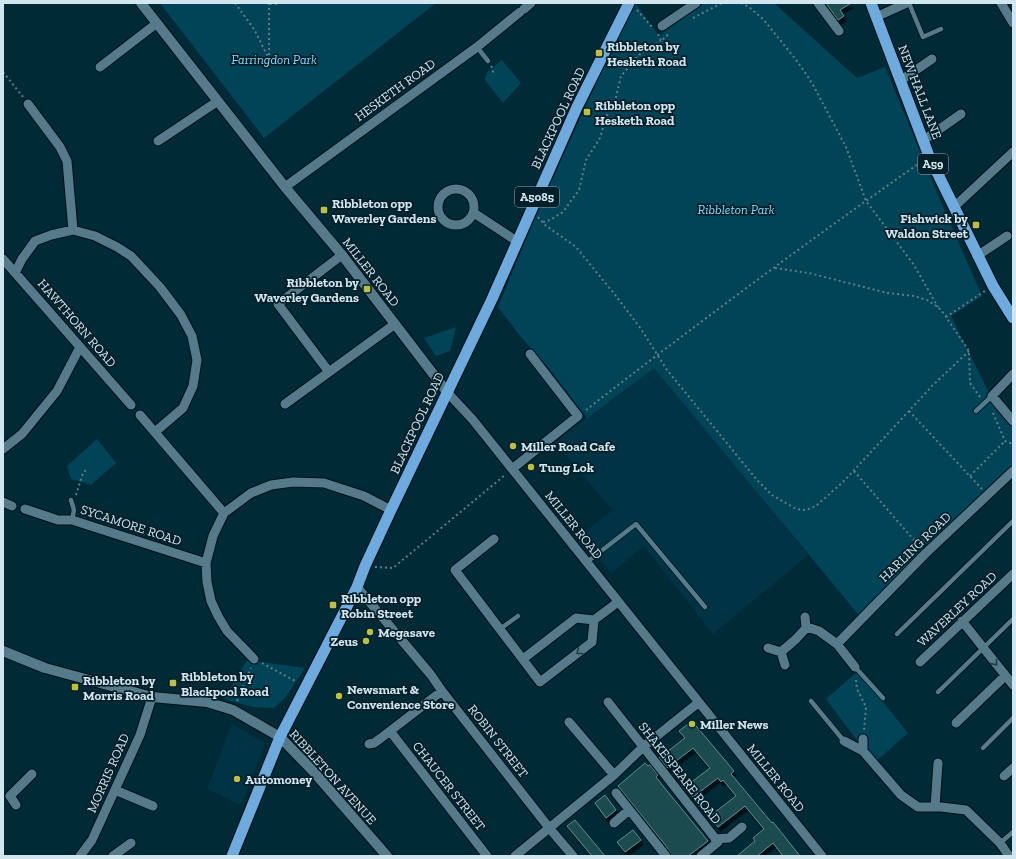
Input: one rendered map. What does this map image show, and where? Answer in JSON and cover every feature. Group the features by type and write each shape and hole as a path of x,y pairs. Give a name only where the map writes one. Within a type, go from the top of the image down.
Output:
{"highway":[{"name":"NEW HALL LANE","path":"871,3 929,156 977,256 993,286 1012,315"},
{"name":"BLACKPOOL ROAD","path":"232,856 280,737 357,587 391,510 492,299 577,107 632,5"}],"street":[{"name":"MILLER ROAD","path":"140,3 285,187 342,255 447,392 473,420 822,856"},
{"path":"662,26 696,3"},
{"path":"818,3 839,31"},
{"path":"876,17 908,3"},
{"path":"1001,3 1013,23"},
{"name":"HESKETH ROAD","path":"285,187 477,46 525,8"},
{"path":"100,67 157,24"},
{"path":"900,82 932,59"},
{"path":"158,142 218,101"},
{"path":"28,104 60,147 67,161 73,230"},
{"path":"924,140 960,114"},
{"path":"954,207 1013,152"},
{"path":"450,190 464,190 470,194 473,199 475,205 474,213 471,219 460,226 454,226 447,223 442,219 439,213 438,204 440,198 444,193 450,190"},
{"path":"474,213 518,242"},
{"path":"15,273 22,259 35,241 51,235 73,230 95,236 131,256 164,293 181,315 192,336 197,360 193,386 183,408 155,432"},
{"path":"977,256 1007,236"},
{"path":"329,372 278,304 342,255"},
{"name":"HAWTHORN ROAD","path":"3,259 131,405"},
{"path":"285,404 395,324"},
{"path":"3,450 22,434 57,391 80,346"},
{"path":"512,469 578,416 530,354"},
{"path":"1013,374 992,396 1013,421"},
{"path":"140,415 224,514"},
{"name":"HARLING ROAD","path":"837,644 926,553 1013,471"},
{"path":"254,659 227,631 211,601 207,582 206,563 213,536 224,514 251,492 271,485 293,482 324,483 364,496 391,510"},
{"path":"3,502 12,506"},
{"name":"SYCAMORE ROAD","path":"25,509 58,520 72,520 206,563"},
{"path":"494,539 455,570 540,682 592,642 594,620"},
{"name":"WAVERLEY ROAD","path":"920,662 1013,574"},
{"name":"ROBIN STREET","path":"357,587 431,675 550,829 573,856"},
{"path":"523,659 576,618 594,620 618,602"},
{"path":"781,652 796,640 806,627 805,617"},
{"path":"962,621 1013,685"},
{"path":"806,627 812,628 837,644 855,667"},
{"path":"768,648 781,652"},
{"name":"RIBBLETON AVENUE","path":"3,651 45,668 152,697 207,702 233,710 280,737 312,770 387,856"},
{"path":"781,652 785,665"},
{"path":"956,723 1005,676"},
{"path":"369,744 374,743 442,691"},
{"name":"MORRIS ROAD","path":"82,855 92,840 140,735 152,697"},
{"name":"SHAKESPEARE ROAD","path":"608,702 718,842 701,856"},
{"path":"515,856 550,829 614,775 643,747 698,703"},
{"path":"569,722 614,775"},
{"name":"CHAUCER STREET","path":"390,731 487,856"},
{"path":"863,739 863,751"},
{"path":"844,741 863,751 901,795 918,807 966,810 1000,843 1009,856"},
{"path":"935,807 938,763"},
{"path":"1004,776 1013,768"},
{"path":"16,805 6,793 32,774"},
{"path":"115,790 153,806"},
{"path":"616,793 666,856"},
{"path":"614,823 629,810"},
{"path":"715,839 729,838 742,827"},
{"path":"113,856 131,843"}],"lane":[{"path":"908,3 923,38 941,29"},
{"path":"477,46 488,61"},
{"path":"976,411 992,396"},
{"path":"71,500 74,510 72,520"},
{"path":"897,634 1013,521"},
{"path":"587,562 636,524 705,607"},
{"path":"500,629 518,616"},
{"path":"938,692 1013,619"},
{"path":"855,667 883,698"},
{"path":"811,701 844,741"},
{"path":"982,748 1013,718"},
{"path":"1000,843 1013,832"}],"path":[{"path":"235,3 254,29 269,59"},
{"path":"265,3 280,3"},
{"path":"269,3 270,65"},
{"path":"688,20 722,3"},
{"path":"536,215 542,222 576,247 641,329 667,370 757,480 772,495 796,509 806,510 816,506 854,471 933,385 968,351 938,307 914,266 866,201 846,147 812,83 797,61 763,19 749,6 741,3"},
{"path":"632,5 655,31 661,41"},
{"path":"542,222 550,220 564,212 579,190 586,160 600,138 606,117 616,97 621,76 641,53 661,41 671,32"},
{"path":"3,72 28,104"},
{"path":"578,416 657,355 929,156"},
{"path":"775,268 808,273 887,293 914,296 927,300 938,307"},
{"path":"946,317 993,286"},
{"path":"909,411 988,495"},
{"path":"970,476 1005,441"},
{"path":"71,500 77,493 83,473 87,469"},
{"path":"365,566 393,568 512,469"},
{"path":"854,471 926,553"},
{"path":"233,710 254,659 306,686"},
{"path":"855,667 857,689 866,707 863,739"}],"shaded area":[{"path":"655,363 808,555 713,634 644,546 611,573 580,535 613,510 555,443"},
{"path":"232,724 265,743 241,805 207,789"}],"green space":[{"name":"Farringdon Park","path":"160,3 436,3 264,138"},
{"name":"Ribbleton Park","path":"704,3 774,3 857,78 885,67 940,200 982,296 951,316 994,403 1013,426 1013,466 858,614 654,368 587,418 548,367 521,337 498,307 536,215 617,38 636,4 659,36"},
{"path":"502,60 521,83 503,103 485,80 487,72"},
{"path":"456,327 450,351 436,356 424,338"},
{"path":"97,439 116,463 91,485 71,479 67,466"},
{"path":"247,660 305,668 285,698 274,708 253,707 224,699"},
{"path":"858,671 908,733 874,763 826,699"}],"building":[{"path":"826,3 851,3 840,10 844,16 838,20"},
{"path":"692,721 734,771 731,774 772,823 773,822 800,856 783,856 773,843 757,856 737,856 755,841 753,838 764,829 745,806 718,827 710,816 736,796 723,780 721,782 718,778 693,797 685,787 710,768 693,748 667,768 659,758 685,738 679,731"},
{"path":"645,763 648,766 650,765 658,775 656,777 708,841 688,856 672,856 666,846 618,786"},
{"path":"605,795 616,810 606,818 595,803"},
{"path":"575,820 605,856 592,856 567,826"},
{"path":"633,830 641,840 625,852 617,842"}],"place":[{"name":"Ribbleton by Hesketh Road","path":"599,53"},
{"name":"Ribbleton opp Hesketh Road","path":"587,112"},
{"name":"Ribbleton opp Waverley Gardens","path":"324,210"},
{"name":"Fishwick by Waldon Street","path":"976,225"},
{"name":"Ribbleton by Waverley Gardens","path":"367,289"},
{"name":"Miller Road Cafe","path":"513,446"},
{"name":"Tung Lok","path":"531,467"},
{"name":"Ribbleton opp Robin Street","path":"333,605"},
{"name":"Megasave","path":"370,632"},
{"name":"Zeus","path":"366,641"},
{"name":"Ribbleton by Blackpool Road","path":"173,683"},
{"name":"Ribbleton by Morris Road","path":"75,687"},
{"name":"Newsmart & Convenience Store","path":"339,696"},
{"name":"Miller News","path":"692,724"},
{"name":"Automoney","path":"237,779"}]}
